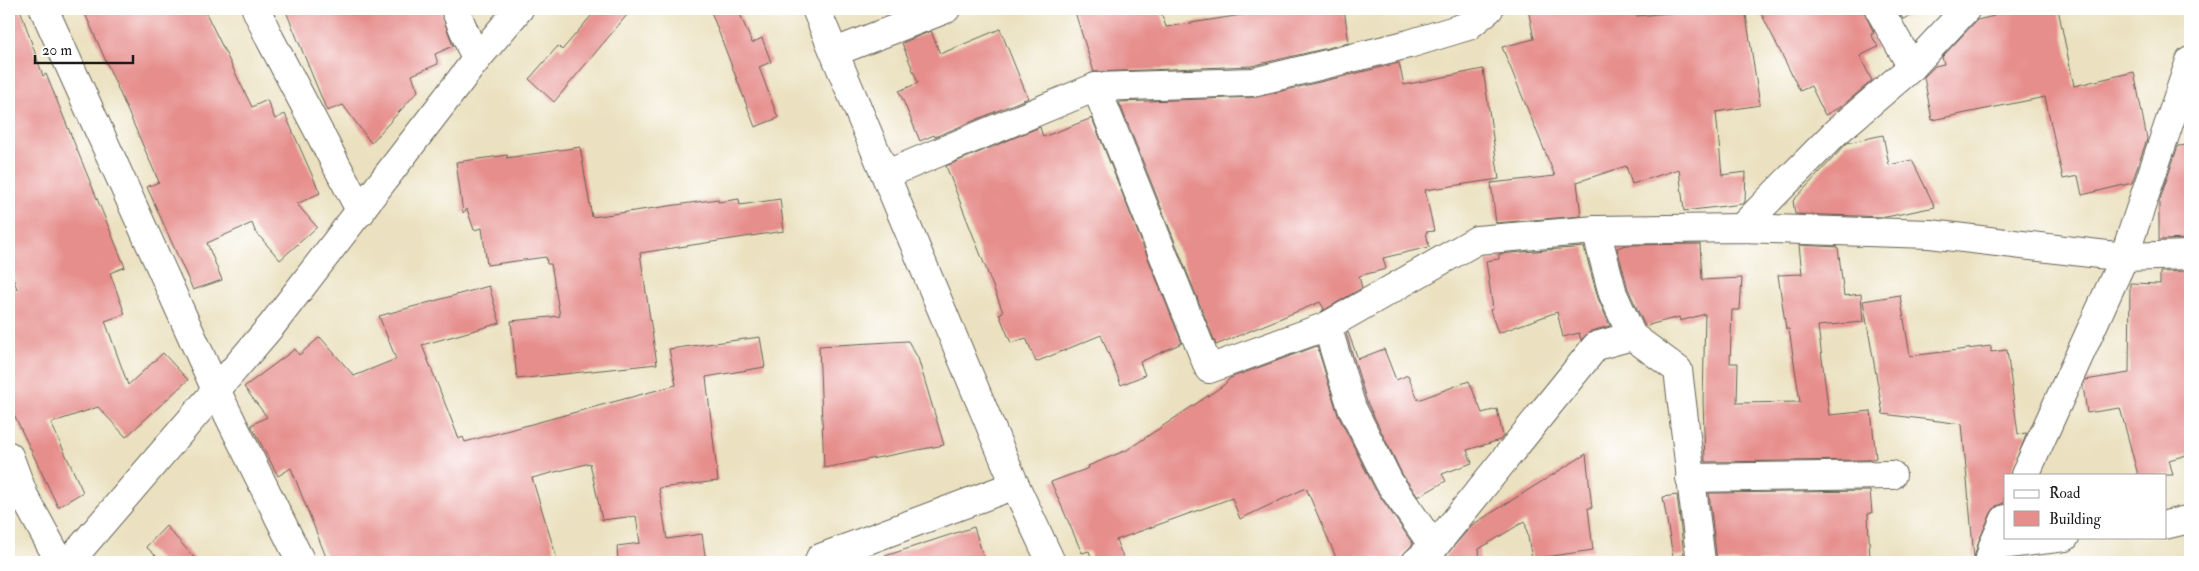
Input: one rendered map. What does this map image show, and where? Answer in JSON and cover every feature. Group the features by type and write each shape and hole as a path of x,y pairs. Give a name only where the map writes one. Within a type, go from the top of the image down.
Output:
{"street":[{"path":"44,9 216,390 301,562"},
{"path":"256,9 361,212"},
{"path":"455,9 476,60"},
{"path":"69,562 272,325 361,212 476,60 519,9"},
{"path":"816,9 1015,485 1051,562"},
{"path":"835,52 946,9"},
{"path":"886,174 1096,87 1253,82 1409,44 1468,26 1490,9"},
{"path":"1880,9 1912,67"},
{"path":"1741,228 1836,132 1912,67 1966,9"},
{"path":"2025,474 2124,257 2190,60"},
{"path":"1096,87 1210,369 1327,326 1477,240 1596,230 1741,228 1930,234 2124,257 2190,255"},
{"path":"1596,230 1613,294 1632,336 1678,370 1701,562"},
{"path":"1327,326 1352,408 1425,555 1596,346 1632,336"},
{"path":"9,456 24,496 60,562"},
{"path":"1690,478 1892,475"},
{"path":"819,562 820,558 1015,485"},
{"path":"2166,525 2190,520"},
{"path":"1991,554 2004,522"},
{"path":"1991,554 2061,538"}],"building":[{"path":"9,9 20,9 43,76 46,74 125,267 110,273 125,314 105,321 128,385 163,353 188,380 126,437 98,407 51,423 83,492 58,507 9,404 9,291 17,289 9,266"},
{"path":"83,9 204,9 252,107 267,100 275,119 285,114 320,193 297,204 317,227 280,260 255,231 252,223 207,243 222,280 193,290 147,187 159,182"},
{"path":"285,9 440,9 453,46 435,54 438,64 412,75 418,91 371,143 343,105 327,111"},
{"path":"597,9 632,9 554,102 529,79 558,46 562,50"},
{"path":"710,9 738,9 752,43 762,38 771,62 759,67 778,118 755,127"},
{"path":"1074,9 1160,9 1166,27 1279,9 1344,9 1349,43 1251,66 1094,72"},
{"path":"1528,9 1635,9 1636,16 1693,11 1692,9 1745,9 1760,105 1716,112 1722,175 1746,172 1745,202 1742,204 1684,211 1679,169 1632,184 1626,166 1577,182 1581,216 1496,223 1491,183 1555,176 1502,47 1534,39"},
{"path":"1759,9 1863,9 1874,33 1871,34 1878,47 1860,56 1872,81 1842,106 1825,115 1811,86 1800,91"},
{"path":"1897,9 1924,9 1903,19"},
{"path":"1993,9 2058,9 2074,86 2134,72 2147,139 2132,183 2082,195 2078,176 2063,179 2045,97 1932,120 1924,77 1935,66 1944,64 1942,57 1977,20 1994,16"},
{"path":"1000,29 1028,98 935,137 934,135 920,141 899,91 918,83 902,43 931,31 940,54"},
{"path":"1399,63 1404,85 1483,69 1499,179 1425,190 1434,231 1426,232 1429,247 1383,258 1386,269 1359,276 1362,288 1321,312 1324,309 1320,302 1216,345 1119,102 1257,97"},
{"path":"1092,118 1182,343 1140,362 1145,375 1121,385 1101,335 1036,362 1026,338 1011,343 999,314 1003,312 946,166 1040,127 1043,137"},
{"path":"1883,135 1889,165 1912,160 1935,207 1886,217 1795,214 1793,201 1847,143"},
{"path":"2190,145 2190,239 2159,240 2159,202 2178,146"},
{"path":"580,147 592,217 718,199 718,202 739,199 740,205 780,199 784,231 640,253 657,364 517,379 511,321 560,316 551,264 547,264 546,257 487,265 482,228 474,230 467,209 463,213 456,162 508,155 506,158"},
{"path":"1700,244 1702,280 1742,278 1740,310 1732,310 1730,363 1738,363 1737,403 1800,402 1789,329 1786,329 1778,275 1802,274 1799,245 1838,247 1844,296 1861,294 1863,322 1818,326 1829,415 1871,411 1876,458 1867,460 1705,462 1703,400 1705,314 1680,321 1679,317 1645,326 1628,289 1617,248 1626,245"},
{"path":"1584,247 1598,298 1610,326 1591,331 1581,340 1579,333 1563,337 1557,312 1498,333 1490,310 1493,309 1486,261 1499,259 1499,254"},
{"path":"2190,271 2190,454 2169,460 2173,475 2138,474 2120,408 2087,413 2083,386 2085,380 2129,373 2130,283 2160,284 2160,272"},
{"path":"489,286 500,323 422,345 459,439 463,437 465,442 676,385 669,349 760,337 765,367 706,377 718,481 659,488 667,539 702,534 706,562 618,562 617,546 640,543 636,516 602,520 590,463 532,478 558,562 328,562 291,468 278,476 251,425 267,417 244,387 295,349 299,355 320,337 354,376 396,359 379,316"},
{"path":"1900,295 1910,356 1991,346 1991,352 2007,350 2018,434 2027,433 2010,474 2004,474 2004,503 1996,506 1991,513 1979,540 1974,558 1962,424 1883,414 1863,301"},
{"path":"1348,332 1358,359 1384,349 1396,380 1408,375 1418,400 1469,381 1482,413 1497,409 1503,436 1500,440 1467,450 1472,463 1442,474 1446,481 1418,497 1402,474 1367,402 1346,333"},
{"path":"908,341 918,358 944,445 824,468 819,346"},
{"path":"1317,346 1338,415 1375,489 1413,544 1402,556 1401,562 1338,562 1306,488 1240,519 1232,498 1116,540 1125,562 1093,562 1089,551 1082,553 1051,482 1089,468 1088,466 1127,450 1224,385 1230,378"},
{"path":"1586,454 1592,508 1588,508 1593,550 1532,559 1525,521 1479,549 1480,562 1440,562 1472,525"},
{"path":"1870,491 1872,513 1868,514 1870,562 1717,562 1709,493"},
{"path":"1677,495 1684,555 1673,557 1663,497"},
{"path":"166,526 198,562 163,562 146,547"},
{"path":"974,527 985,562 883,562 882,557"}]}
